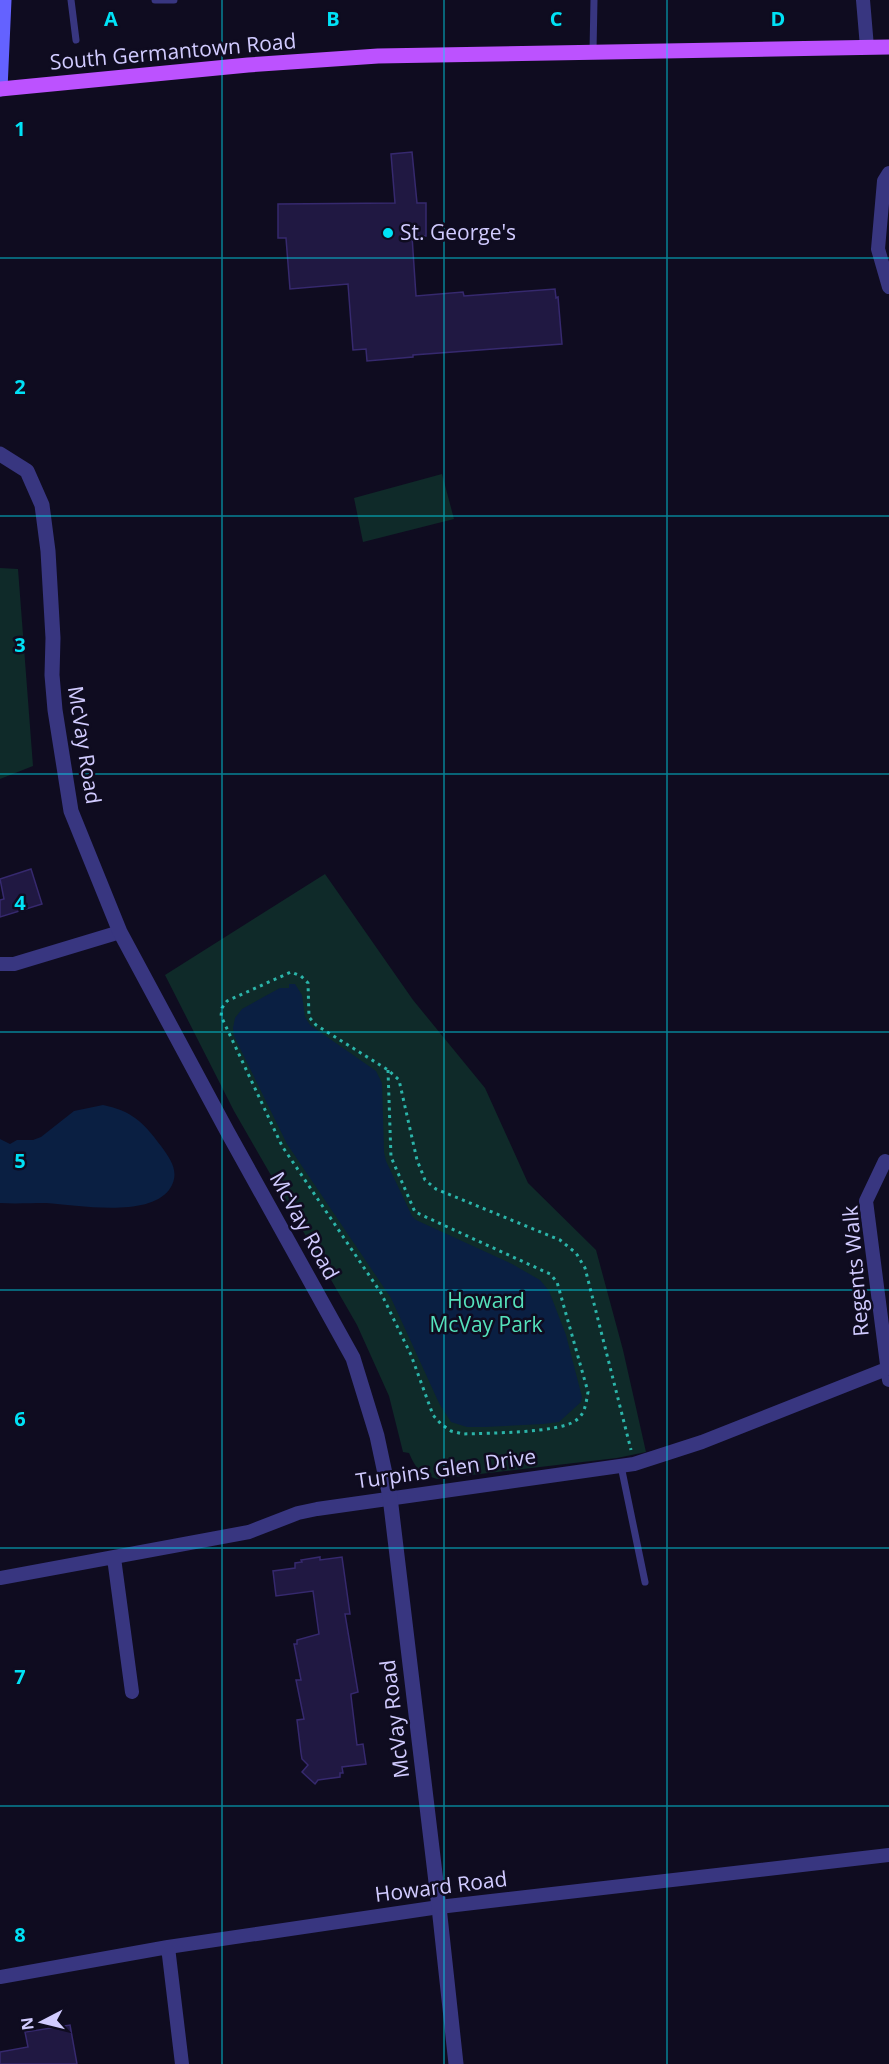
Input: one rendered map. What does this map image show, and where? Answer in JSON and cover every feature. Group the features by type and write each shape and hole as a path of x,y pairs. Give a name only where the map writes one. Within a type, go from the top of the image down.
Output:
{"main road":[{"path":"0,88 4,0"},
{"name":"South Germantown Road","path":"0,88 248,65 378,56 889,47"}],"street":[{"path":"863,0 867,47"},
{"path":"889,173 884,181 878,249 889,287"},
{"name":"McVay Road","path":"0,454 27,471 42,505 49,572 55,710 71,811 120,932 353,1358 377,1436 390,1497 456,2064"},
{"path":"0,964 14,964 120,932"},
{"name":"Regents Walk","path":"885,1161 866,1201 888,1372"},
{"name":"Turpins Glen Drive","path":"0,1578 249,1533 298,1513 316,1509 628,1465 702,1442 888,1372"},
{"path":"114,1558 132,1692"},
{"name":"Howard Road","path":"0,1977 168,1947 439,1907 889,1855"},
{"path":"168,1947 182,2064"}],"lane":[{"path":"71,0 76,40"},
{"path":"155,0 174,0"},
{"path":"593,51 594,0"},
{"path":"628,1465 645,1582"}],"path":[{"path":"388,1070 391,1157 415,1212 550,1274 556,1282 588,1392 586,1408 577,1421 560,1428 463,1434 451,1431 433,1415 411,1355 381,1293 282,1146 221,1016 222,1008 227,1001 291,972 301,976 308,983 309,1017 316,1025 388,1070 399,1080 417,1160 425,1180 436,1189 560,1239 576,1252 585,1268 628,1465"}],"green space":[{"path":"442,474 454,519 363,542 354,498"},
{"path":"0,568 18,569 33,766 0,779"},
{"name":"Howard McVay Park","path":"325,874 413,1000 485,1088 528,1183 596,1250 623,1350 646,1452 617,1458 437,1479 423,1473 416,1467 409,1453 403,1452 389,1396 357,1325 234,1111 165,975"}],"water":[{"path":"289,984 295,984 302,995 305,1017 310,1025 376,1071 382,1083 386,1161 412,1216 416,1220 512,1264 540,1280 549,1291 566,1335 582,1397 581,1402 559,1422 467,1427 451,1422 439,1403 391,1298 287,1144 234,1036 235,1018 242,1009 280,988 289,988"},
{"path":"103,1105 129,1114 155,1138 173,1167 173,1184 169,1190 159,1199 129,1207 0,1203 0,1139 10,1144 17,1140 33,1140 41,1137 74,1111"}],"building":[{"path":"412,152 417,203 426,203 426,236 412,236 416,296 463,292 464,296 555,289 556,298 558,297 562,344 413,355 413,357 367,361 366,349 353,350 348,284 290,289 286,238 278,238 278,204 395,203 391,154"},
{"path":"31,869 42,904 0,917 0,900 4,899 0,879"},
{"path":"320,1557 320,1560 342,1557 350,1614 345,1614 358,1692 351,1696 357,1745 363,1744 366,1764 342,1767 343,1773 340,1773 340,1777 318,1780 315,1784 302,1772 308,1765 302,1759 297,1720 304,1719 296,1680 301,1680 294,1644 297,1644 297,1640 319,1634 313,1591 276,1596 273,1571 295,1568 295,1563 302,1562 301,1560"},
{"path":"70,2025 77,2064 0,2064 0,2052 28,2047 25,2032"}],"place":[{"name":"St. George's","path":"388,233"}]}
